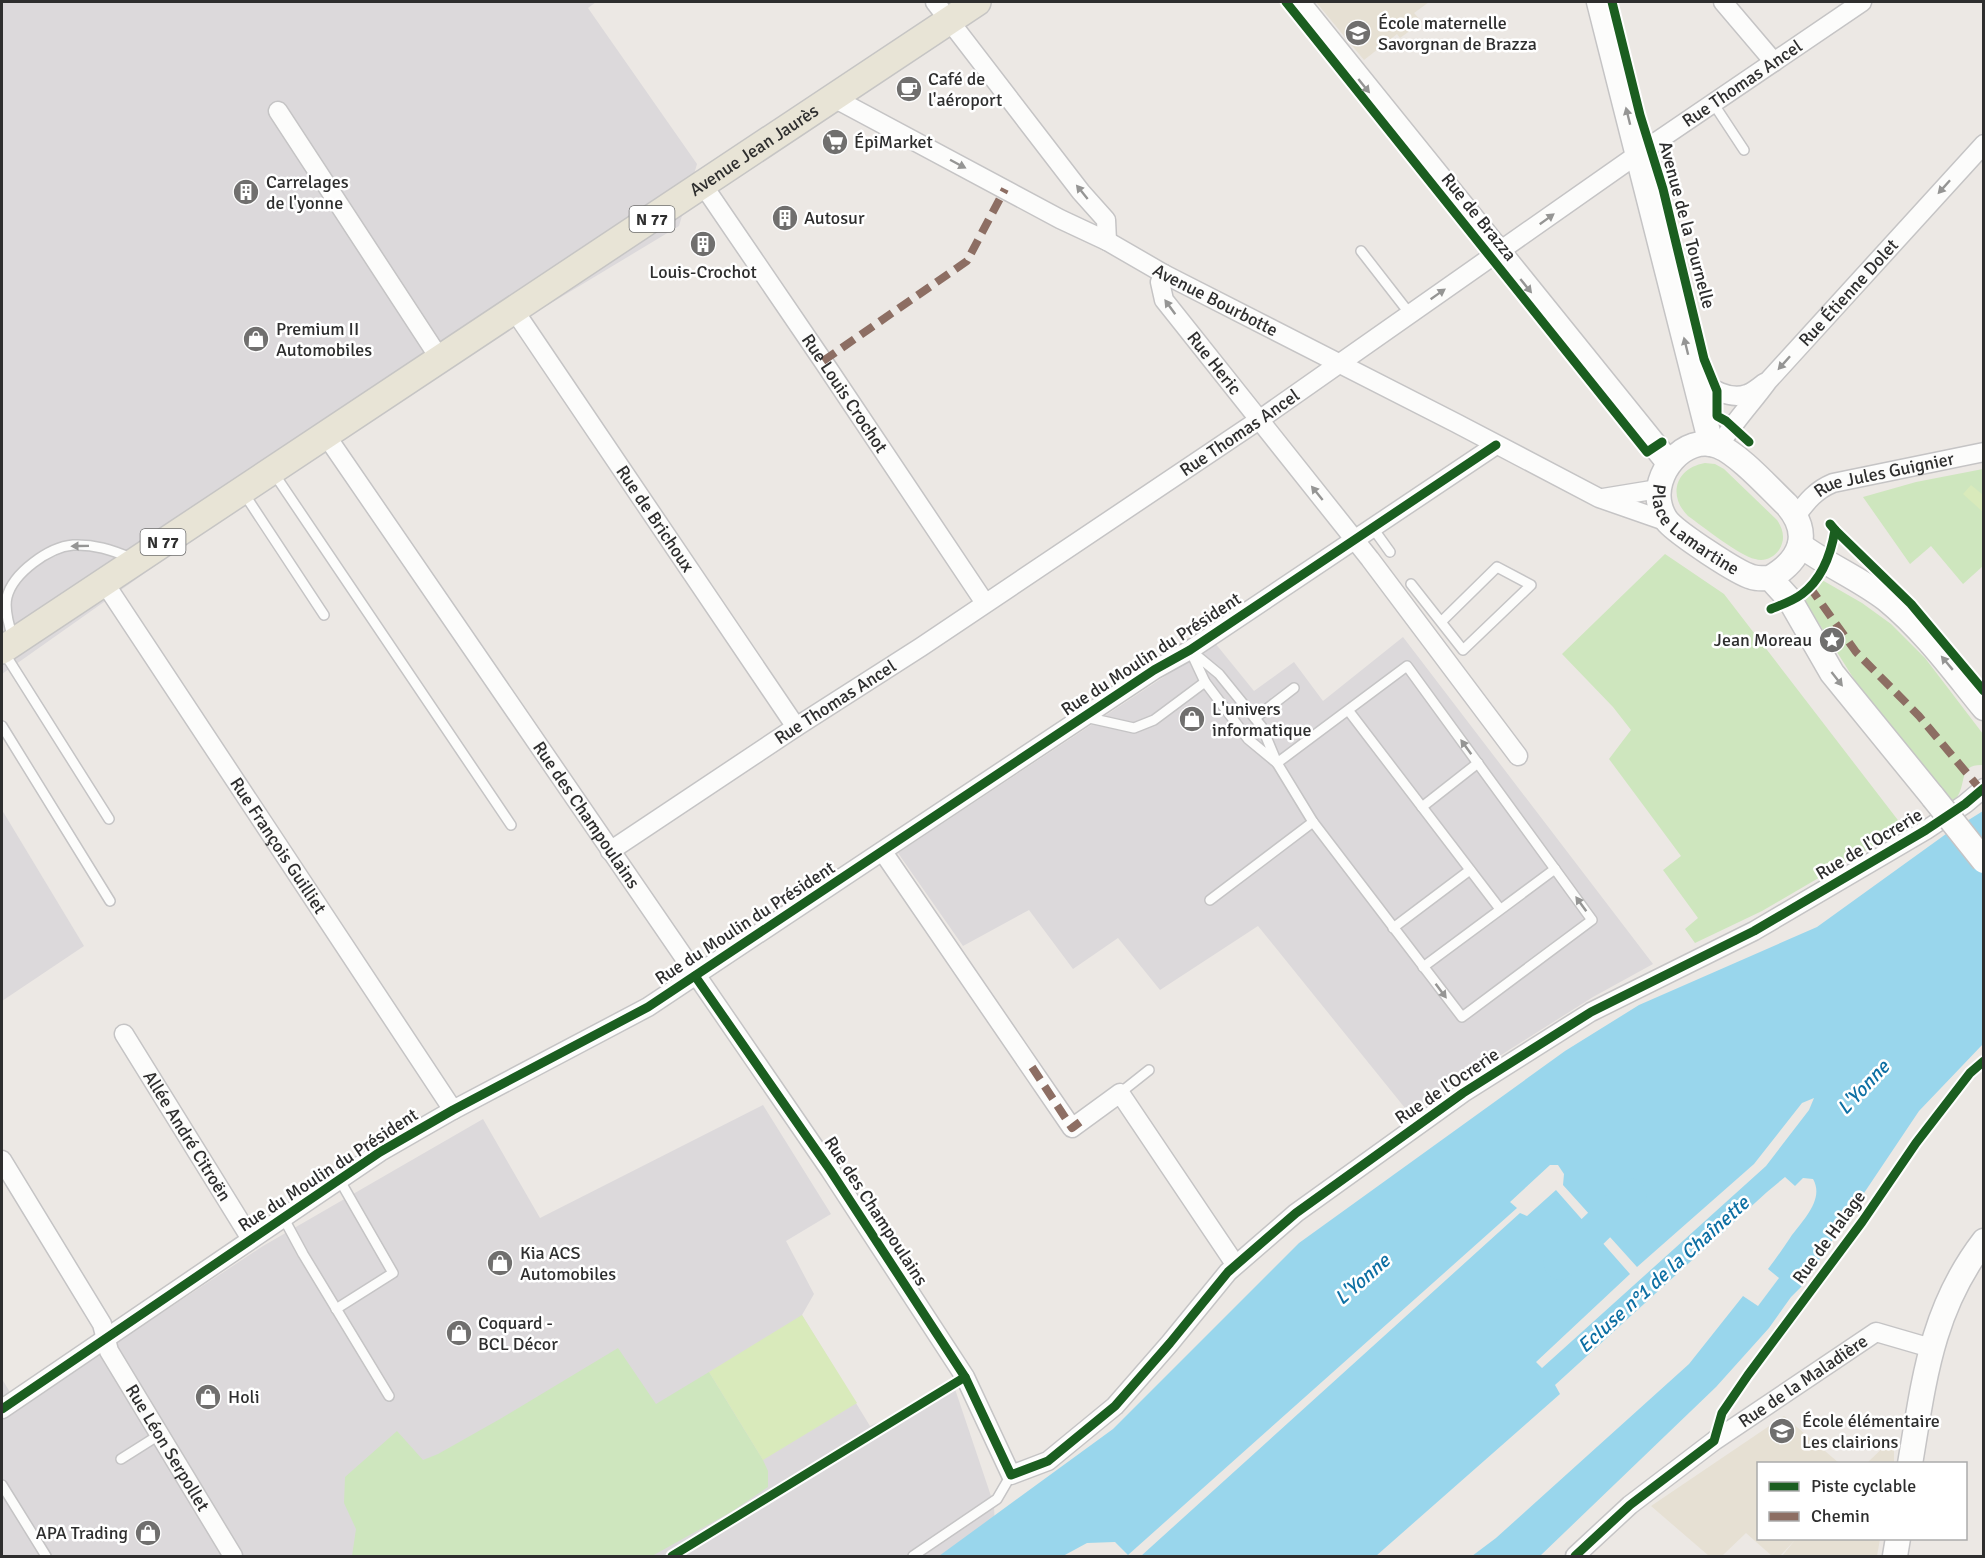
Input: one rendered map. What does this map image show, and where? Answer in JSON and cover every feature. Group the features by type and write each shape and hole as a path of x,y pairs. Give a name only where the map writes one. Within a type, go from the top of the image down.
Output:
{"main road":[{"name":"Avenue Jean Jaurès","path":"325,434 703,185 832,97 943,11 978,2"},
{"name":"Rue de Brazza","path":"1297,2 1669,463"},
{"name":"Avenue de la Tournelle","path":"1599,2 1694,377 1715,445"},
{"name":"N 77","path":"6,647 325,434"},
{"name":"Place Lamartine","path":"1715,445 1691,447 1679,453 1669,463 1658,489 1660,507 1668,522 1738,572 1754,578 1770,578 1783,570 1794,558 1800,545"},
{"path":"1715,445 1734,456 1796,516 1802,530 1800,545 1884,598 1914,625 1983,708"},
{"name":"Place Lamartine","path":"1770,578 1790,600 1832,672 1983,861"},
{"path":"1910,1462 1926,1365 1931,1348 1948,1298 1966,1264 1983,1241"},
{"path":"1895,1557 1898,1540"}],"street":[{"path":"1723,2 1774,62"},
{"name":"Rue Thomas Ancel","path":"610,851 921,647 1259,420 1713,103 1862,2"},
{"path":"943,11 1106,220 1107,241"},
{"name":"Avenue Bourbotte","path":"832,97 1060,219 1107,241 1164,274 1599,498 1668,522"},
{"path":"278,111 440,359"},
{"name":"Rue Étienne Dolet","path":"1715,445 1768,381 1983,144"},
{"name":"Rue Louis Crochot","path":"703,185 985,603"},
{"name":"Rue Heric","path":"1164,274 1160,282 1164,300 1354,538 1518,756"},
{"name":"Rue de Brichoux","path":"514,310 796,727"},
{"path":"1694,377 1717,391 1734,396 1747,394 1768,381"},
{"name":"Rue des Champoulains","path":"325,434 830,1170 965,1377 1011,1475"},
{"name":"Rue du Moulin du Président","path":"2,1409 380,1152 453,1110 648,1007 1154,670 1191,650 1354,538 1496,445"},
{"name":"Rue Jules Guignier","path":"1796,516 1821,488 1833,483 1983,452"},
{"path":"1599,498 1658,489"},
{"name":"Rue François Guilliet","path":"104,582 453,1110"},
{"name":"Rue de l'Ocrerie","path":"1011,1475 1048,1461 1115,1406 1235,1264 1296,1213 1463,1093 1591,1012 1754,931 1926,830 1965,804 1983,788"},
{"path":"883,852 1072,1128 1120,1093 1235,1264"},
{"name":"Allée André Citroën","path":"124,1034 250,1239"},
{"name":"Rue Léon Serpollet","path":"2,1160 102,1324 109,1351 233,1556"},
{"name":"Rue de la Maladière","path":"1575,1557 1630,1505 1714,1441 1876,1332 1931,1348"}],"lane":[{"path":"1713,103 1744,150"},
{"path":"1361,251 1410,314"},
{"path":"272,470 511,825"},
{"path":"242,490 324,615"},
{"path":"1372,527 1390,552"},
{"path":"109,819 6,647 8,620 6,599 13,582 27,568 44,556 64,547 94,545 136,560"},
{"path":"1411,584 1463,650 1531,585 1497,567 1441,622"},
{"path":"1191,650 1205,682 1248,739 1277,763"},
{"path":"1191,650 1219,675 1262,727 1277,763 1313,822 1461,1017 1593,920 1407,666 1277,763"},
{"path":"1084,717 1134,728 1154,720 1205,682"},
{"path":"1255,718 1294,688"},
{"path":"1348,710 1500,909"},
{"path":"2,726 110,901"},
{"path":"1422,807 1478,763"},
{"path":"1210,900 1313,822"},
{"path":"1423,967 1555,868"},
{"path":"1393,928 1470,870"},
{"name":"Rue de Halage","path":"1714,1441 1722,1413 1748,1375 1862,1222 1917,1143 1983,1060"},
{"path":"1120,1093 1149,1070"},
{"path":"336,1309 393,1273 339,1179"},
{"path":"283,1217 389,1396"},
{"path":"121,1460 159,1435"},
{"path":"913,1557 996,1499 1011,1475"},
{"path":"2,1485 46,1557"}],"shaded area":[{"path":"2,2 596,2 588,8 697,164 679,226 387,402 2,674"},
{"path":"1316,2 1429,2 1414,13 1422,22 1400,38 1397,34 1364,60"},
{"path":"1403,637 1653,964 1593,997 1409,1113 1258,926 1160,990 1118,938 1073,969 1029,910 963,946 898,853 1215,643 1254,691 1294,662 1323,701"},
{"path":"2,810 84,946 2,1001"},
{"path":"763,1105 831,1214 786,1241 814,1294 802,1315 870,1426 955,1389 994,1505 996,1556 2,1556 2,1379 19,1407 263,1246 483,1119 540,1218"},
{"path":"1784,1416 1838,1462 1757,1462 1757,1540 1795,1540 1780,1556 1772,1556 1746,1533 1722,1556 1709,1556 1651,1506"},
{"name":"École élémentaire Les clairions","path":"1894,1437 1894,1462 1868,1462"},
{"path":"1795,1540 1880,1540 1877,1556 1782,1556"}],"green space":[{"path":"1705,463 1715,464 1724,469 1777,520 1783,538 1779,550 1774,555 1762,560 1748,557 1688,516 1682,508 1677,491 1681,476 1687,470"},
{"path":"1983,469 1983,566 1963,584 1931,546 1910,564 1863,497 1916,482"},
{"path":"1971,485 1983,495 1983,512 1963,494"},
{"path":"1665,554 1724,594 1904,828 1762,911 1695,943 1685,929 1698,918 1663,870 1681,856 1609,759 1631,730 1613,707 1562,654"},
{"path":"1822,580 1862,603 1891,624 1925,658 1983,734 1983,765 1966,771 1960,792 1949,803 1859,687 1806,603 1806,597"},
{"path":"802,1315 857,1403 763,1460 709,1372"},
{"path":"618,1348 656,1404 709,1372 763,1460 768,1471 768,1487 731,1512 652,1556 352,1556 356,1529 344,1503 345,1477 397,1431 423,1460 500,1419"}],"water":[{"name":"Ecluse n°1 de la Chaînette","path":"1983,811 1983,1044 1919,1111 1801,1287 1769,1328 1716,1387 1540,1556 1472,1556 1496,1538 1689,1364 1743,1296 1758,1306 1779,1278 1768,1269 1806,1217 1814,1202 1816,1187 1813,1179 1803,1178 1795,1186 1785,1177 1767,1192 1555,1385 1560,1394 1376,1556 1141,1556 1520,1213 1527,1216 1556,1190 1630,1274 1536,1362 1542,1368 1766,1166 1809,1110 1814,1098 1802,1103 1754,1164 1637,1267 1563,1185 1564,1174 1558,1165 1550,1165 1510,1202 1517,1208 1128,1555 1115,1542 1087,1543 1063,1556 939,1556 1113,1429 1299,1243 1565,1051 1639,1005 1817,927 1946,834"}],"waterway":[{"name":"L'Yonne","path":"1560,1263 1630,1195"}],"marked path":[{"path":"823,361 967,261 1005,189"},
{"path":"1809,586 1856,652 1919,716 1981,790"},
{"path":"1032,1067 1072,1128 1080,1122"}],"cycle path":[{"path":"1286,2 1647,452 1662,442"},
{"path":"1612,2 1640,115 1663,189 1704,359 1717,391 1717,416 1749,442"},
{"path":"2,1409 380,1152 453,1110 648,1007 1154,670 1190,650 1496,445"},
{"path":"1771,609 1787,603 1815,581 1831,548 1835,530 1830,524"},
{"path":"1835,530 1911,604 1984,691"},
{"path":"695,976 830,1170 965,1377 1011,1475 1048,1461 1115,1406 1228,1272 1296,1213 1463,1093 1591,1012 1754,931 1926,830 1965,804 1984,788"},
{"path":"1575,1556 1630,1505 1714,1441 1722,1413 1748,1375 1862,1222 1916,1143 1970,1073 1984,1061"},
{"path":"672,1556 965,1377"}],"place":[{"name":"École maternelle Savorgnan de Brazza","path":"1358,33"},
{"name":"Café de l'aéroport","path":"909,89"},
{"name":"ÉpiMarket","path":"835,142"},
{"name":"Carrelages de l'yonne","path":"246,192"},
{"name":"Autosur","path":"785,218"},
{"name":"Louis-Crochot","path":"703,244"},
{"name":"Premium II Automobiles","path":"256,339"},
{"name":"Jean Moreau","path":"1832,640"},
{"name":"L'univers informatique","path":"1192,719"},
{"name":"Kia ACS Automobiles","path":"500,1263"},
{"name":"Coquard - BCL Décor","path":"459,1333"},
{"name":"Holi","path":"208,1397"},
{"name":"École élémentaire Les clairions","path":"1782,1431"},
{"name":"APA Trading","path":"148,1533"}]}
